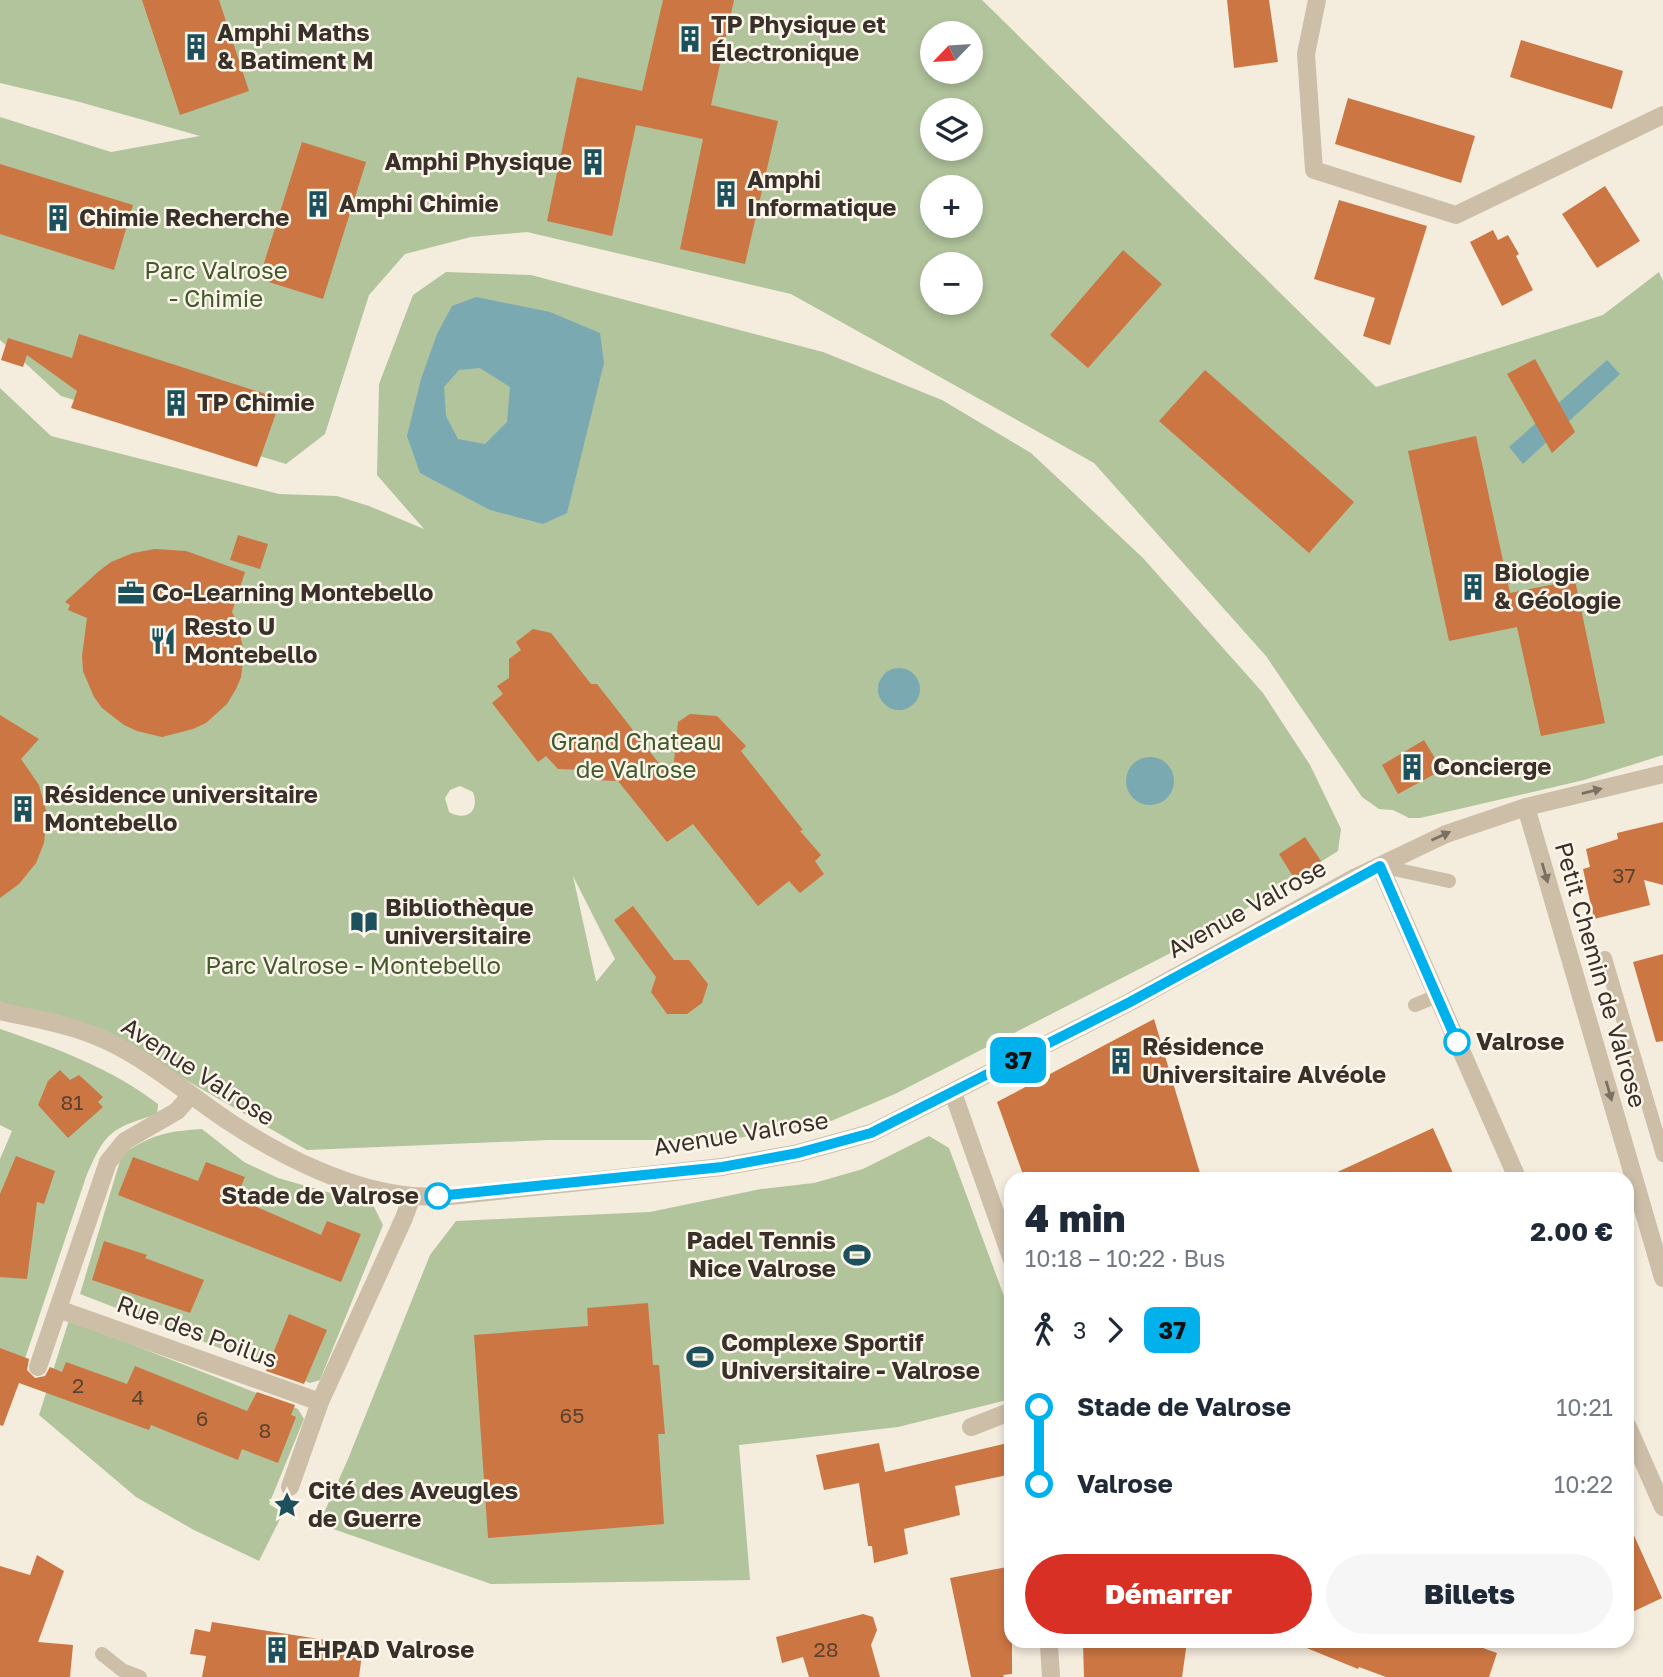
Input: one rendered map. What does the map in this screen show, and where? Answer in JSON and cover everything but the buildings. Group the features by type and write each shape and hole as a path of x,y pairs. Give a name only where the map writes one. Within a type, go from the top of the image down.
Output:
{"street":[{"path":"1317,0 1306,54 1314,170 1456,215 1663,115"},
{"name":"Avenue Valrose","path":"0,1011 83,1031 107,1041 287,1158 337,1177 412,1196 450,1196 722,1167 798,1153 871,1133 1130,1002 1380,866 1446,834 1526,807 1663,774"},
{"name":"Petit Chemin de Valrose","path":"1526,807 1632,1172"},
{"path":"1380,866 1514,1172"},
{"path":"953,1093 1004,1237"},
{"path":"38,1367 108,1163 125,1141 177,1111 191,1095"},
{"name":"Petit Chemin de Valrose","path":"1634,1178 1663,1278"},
{"path":"290,1486 320,1402 412,1196"},
{"name":"Rue des Poilus","path":"58,1309 320,1402"},
{"path":"971,1427 1004,1413"},
{"path":"1634,1441 1663,1507"},
{"path":"1049,1648 1051,1677"}],"lane":[{"path":"1380,866 1449,880"},
{"path":"1605,958 1663,1155"},
{"path":"1415,1005 1437,996"},
{"path":"102,1654 122,1670 140,1677"}],"green space":[{"name":"Parc Valrose - Chimie","path":"0,0 982,0 1376,387 1603,315 1659,272 1663,281 1663,755 1584,780 1420,818 1409,818 1393,810 1379,809 1362,797 1266,656 1094,463 791,294 527,232 471,237 405,254 369,295 325,434 286,464 61,396 0,340 0,117 111,152 200,136 0,83"},
{"path":"446,272 531,275 823,352 942,400 1031,453 1143,558 1263,693 1310,765 1341,829 1338,851 1198,939 895,1094 831,1121 728,1140 548,1140 307,1150 96,1028 0,1002 0,388 51,436 279,494 337,496 424,529 377,475 379,384 413,295","holes":["460,786 473,792 475,799 470,813 461,816 449,812 445,798 450,790","573,876 615,959 597,981 596,981"]},
{"path":"0,1029 102,1069 158,1104 157,1114 119,1128 111,1134 93,1162 7,1412 0,1409 0,1159 12,1131 0,1125"},
{"path":"202,1129 244,1162 278,1178 373,1205 383,1225 320,1380 310,1383 80,1294 122,1154 160,1135"},
{"name":"Complexe Sportif Universitaire - Valrose","path":"929,1136 949,1148 1004,1296 1004,1401 898,1427 739,1445 750,1580 491,1584 319,1524 430,1255 456,1221 650,1212 761,1189 814,1183 863,1169"},
{"path":"69,1320 298,1409 304,1419 269,1504 283,1513 259,1561 194,1530 136,1497 39,1415"}],"water":[{"path":"476,297 550,312 600,333 604,363 567,513 543,524 490,510 420,473 407,436 421,379 437,334 452,306","holes":["480,368 510,387 507,422 485,444 458,439 446,416 444,387 459,370"]},
{"path":"1607,360 1620,374 1523,464 1509,447"},
{"path":"899,668 914,674 920,689 914,704 899,710 884,704 878,689 884,674"},
{"path":"1150,757 1167,764 1174,781 1167,798 1150,805 1133,798 1126,781 1133,764"}],"bus line":[{"name":"37","path":"438,1196 722,1167 798,1153 871,1133 1130,1002 1380,866 1457,1042"}],"place":[{"name":"TP Physique et Électronique","path":"690,39"},
{"name":"Amphi Maths & Batiment M","path":"196,47"},
{"name":"Amphi Physique","path":"593,162"},
{"name":"Amphi Informatique","path":"726,194"},
{"name":"Amphi Chimie","path":"318,204"},
{"name":"Chimie Recherche","path":"58,218"},
{"name":"TP Chimie","path":"176,403"},
{"name":"Biologie & Géologie","path":"1473,587"},
{"name":"Co-Learning Montebello","path":"131,593"},
{"name":"Resto U Montebello","path":"163,641"},
{"name":"Concierge","path":"1412,767"},
{"name":"Résidence universitaire Montebello","path":"23,809"},
{"name":"Bibliothèque universitaire","path":"364,922"},
{"name":"Valrose","path":"1457,1042"},
{"name":"Résidence Universitaire Alvéole","path":"1121,1061"},
{"name":"Stade de Valrose","path":"438,1196"},
{"name":"Padel Tennis Nice Valrose","path":"857,1255"},
{"name":"Complexe Sportif Universitaire - Valrose","path":"700,1357"},
{"name":"Cité des Aveugles de Guerre","path":"287,1505"},
{"name":"EHPAD Valrose","path":"277,1650"}],"park label":[{"name":"Grand Chateau de Valrose","path":"636,756"},
{"name":"Parc Valrose - Montebello","path":"353,966"}]}
